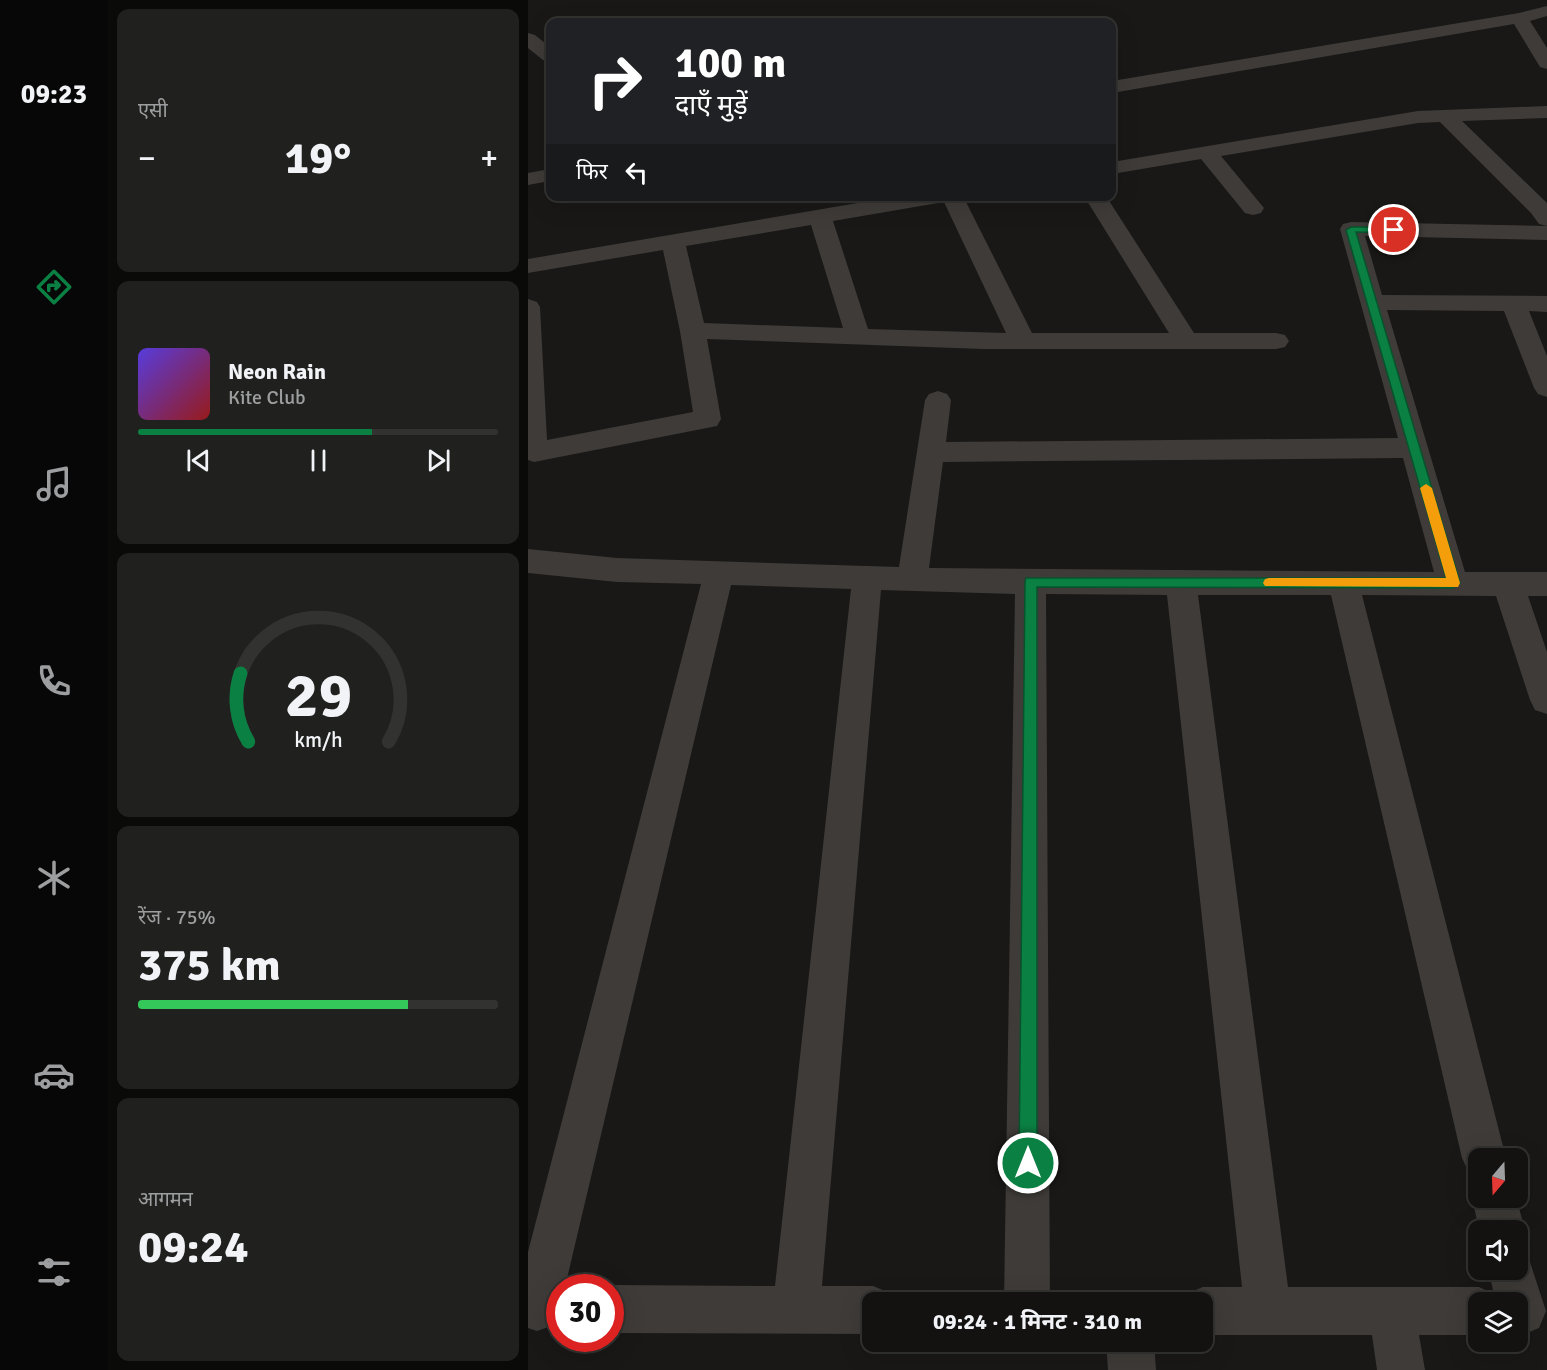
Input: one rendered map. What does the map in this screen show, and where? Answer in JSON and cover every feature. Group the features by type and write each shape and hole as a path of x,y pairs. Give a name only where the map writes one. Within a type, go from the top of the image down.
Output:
{"street":[{"path":"1116,86 1519,18 1547,11"},
{"path":"1519,18 1547,63"},
{"path":"528,39 546,53"},
{"path":"1116,167 1418,117 1547,112"},
{"path":"1445,116 1539,208 1547,219"},
{"path":"1206,152 1253,208"},
{"path":"528,179 546,176"},
{"path":"528,266 912,201"},
{"path":"954,201 1023,341"},
{"path":"1098,201 1186,341"},
{"path":"820,217 858,337"},
{"path":"1453,583 1351,230 1547,233"},
{"path":"528,308 534,452 707,420 693,331 673,241"},
{"path":"1372,302 1547,304"},
{"path":"1513,303 1547,388"},
{"path":"693,331 1023,341 1276,341"},
{"path":"912,579 938,400"},
{"path":"930,452 1414,448"},
{"path":"528,561 617,570 1031,582 1547,584"},
{"path":"542,1308 719,573"},
{"path":"796,1310 867,578"},
{"path":"1027,1292 1031,582"},
{"path":"1181,582 1268,1311"},
{"path":"1344,583 1482,1148"},
{"path":"1508,584 1547,700"},
{"path":"1213,1311 1392,1311 1468,1306"},
{"path":"624,1309 862,1310"},
{"path":"1392,1311 1401,1370"},
{"path":"1131,1352 1132,1370"}],"slow traffic":[{"path":"1269,583 1453,583 1426,488"}],"route":[{"path":"1028,1163 1031,582 1453,583 1351,230 1394,230"}]}
